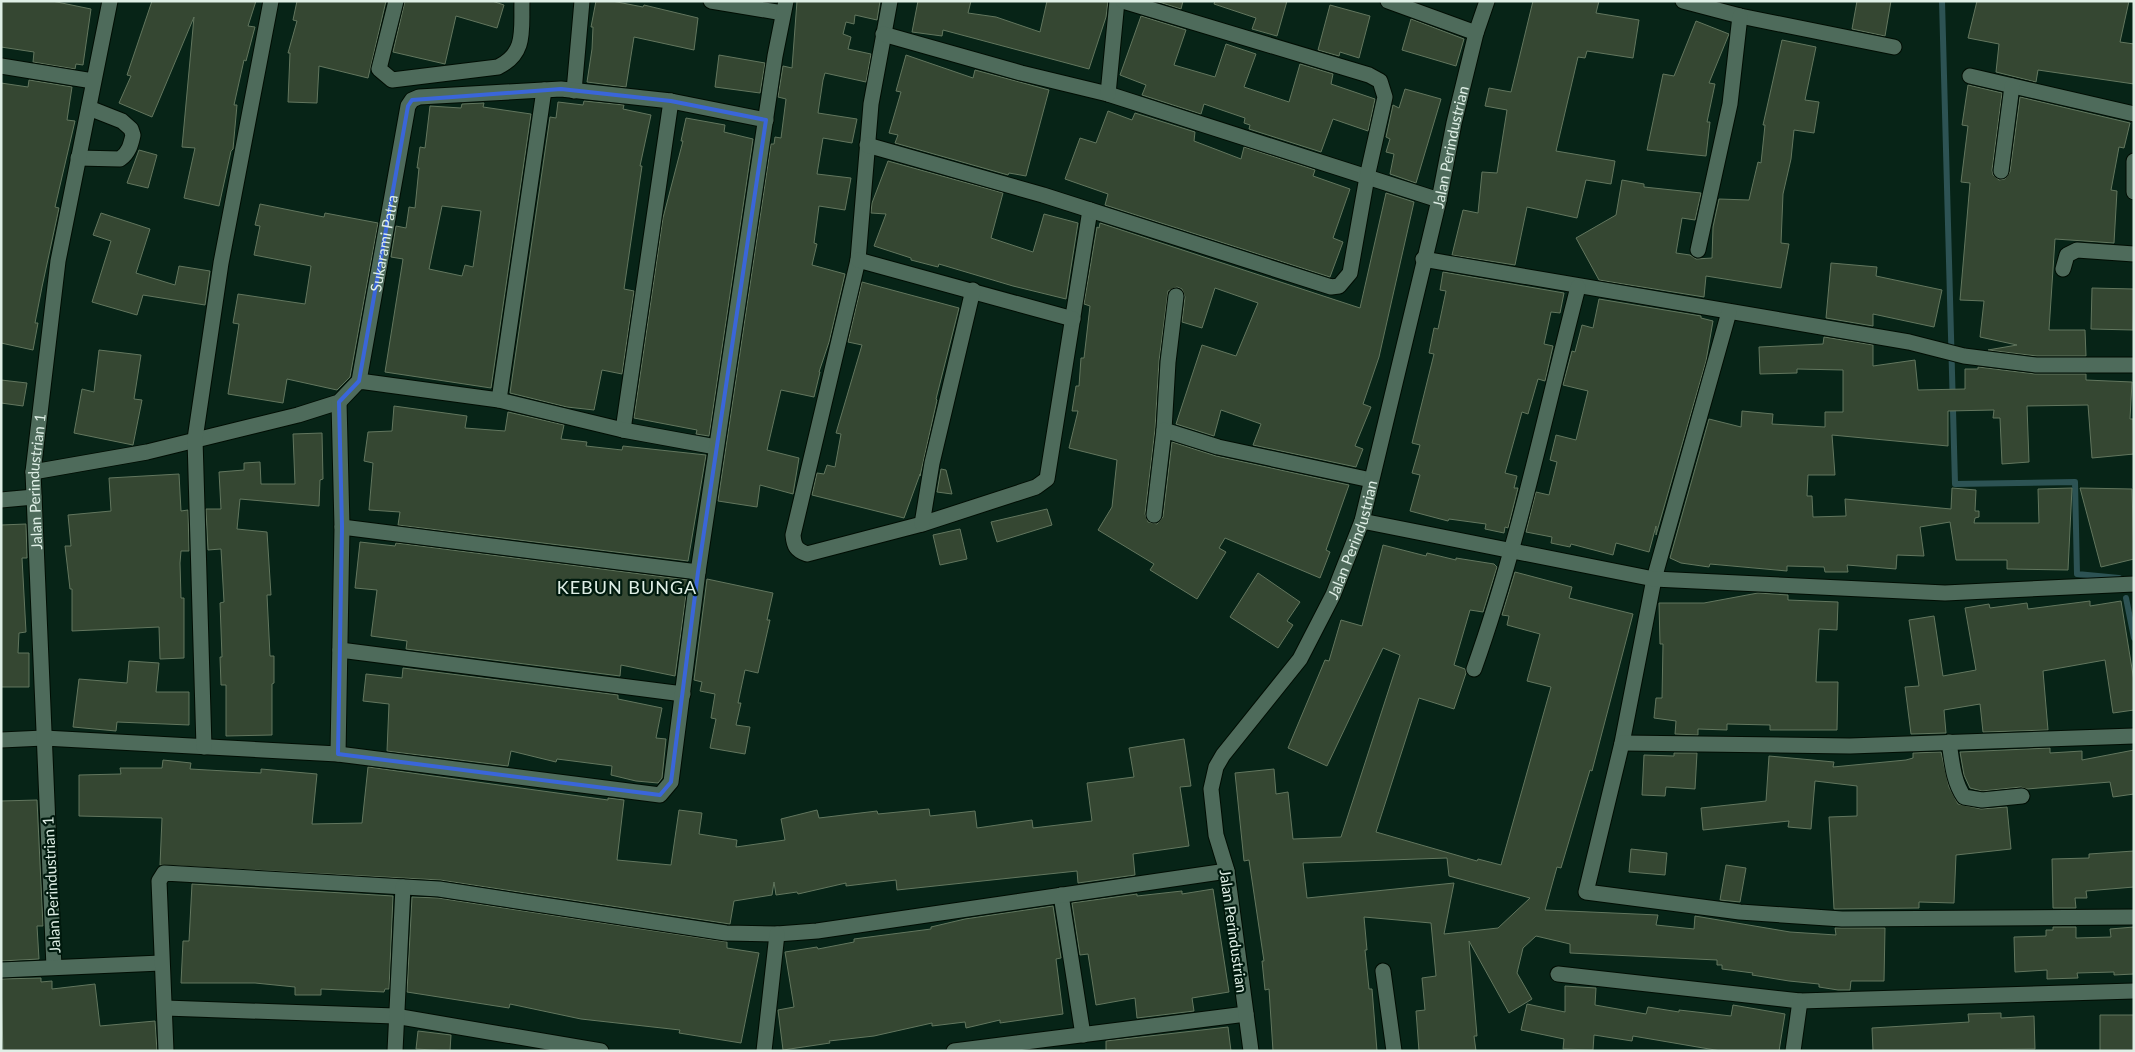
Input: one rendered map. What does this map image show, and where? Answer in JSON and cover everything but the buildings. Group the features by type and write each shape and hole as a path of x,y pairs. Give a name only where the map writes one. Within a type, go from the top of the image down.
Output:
{"street":[{"name":"Jalan Perindustrian 1","path":"54,967 33,472 58,261 110,1"},
{"path":"204,748 195,439 221,263 271,1"},
{"path":"396,1 379,69 392,80 498,67 510,61 520,48 522,1"},
{"path":"574,91 582,1"},
{"path":"1,740 44,738 338,754 660,795 671,782 716,447 785,7 711,1"},
{"path":"890,1 871,104 858,260 793,535 794,545 798,551 807,554 922,524 1036,487 1048,479 1090,210"},
{"path":"1108,94 1117,1"},
{"path":"867,145 1090,210 1330,287 1340,286 1350,273 1367,177 1385,97 1380,81 1369,75 1123,1"},
{"path":"1388,1 1476,33"},
{"name":"Jalan Perindustrian","path":"1251,1051 1227,871 1216,835 1211,789 1216,767 1223,755 1300,659 1333,595 1362,521 1438,200 1454,123 1476,33 1487,1"},
{"path":"1682,1 1740,16 1894,47"},
{"path":"1698,250 1730,104 1740,16"},
{"path":"883,34 1108,94 1438,200"},
{"path":"1,66 93,81"},
{"path":"1970,76 2134,114"},
{"path":"2001,171 2012,86"},
{"path":"499,400 544,90 574,91 671,101 766,120"},
{"name":"Sukarami Patra","path":"359,381 408,106 412,100 419,97 544,90"},
{"path":"623,430 671,101"},
{"path":"78,158 120,159 129,150 134,135 122,121 88,108"},
{"path":"2134,161 2134,192"},
{"path":"2063,269 2067,254 2077,250 2134,254"},
{"path":"1423,259 1578,287 1651,297 1909,342 1964,356 2036,365 2134,365"},
{"path":"858,260 973,290 1073,319"},
{"path":"1474,669 1494,613 1578,287"},
{"path":"922,524 932,463 973,290"},
{"path":"1154,515 1176,296"},
{"path":"1729,312 1654,579 1622,743 1586,892 1588,894 1740,912 1842,919 2134,917"},
{"path":"33,472 147,452 298,415 339,402 359,381 499,400 623,430 716,447"},
{"path":"338,754 342,527 339,402"},
{"path":"1164,430 1218,447 1371,480"},
{"path":"1,500 34,496"},
{"path":"1362,521 1510,552 1654,579 1945,593 2134,584"},
{"path":"342,527 698,572"},
{"path":"340,650 683,694"},
{"path":"1622,743 1850,746 2134,736"},
{"path":"1949,742 1953,771 1959,790 1964,797 1982,800 2022,796"},
{"path":"166,1051 159,881 164,873 439,889 726,933 777,934 817,931 1227,871"},
{"path":"395,1051 403,887"},
{"path":"1061,895 1083,1035"},
{"path":"764,1051 777,934"},
{"path":"1,970 161,963"},
{"path":"1383,971 1394,1051"},
{"path":"1558,974 1800,1001 2134,991"},
{"path":"1793,1051 1800,1001"},
{"path":"164,1008 396,1016 521,1044 602,1051"},
{"path":"954,1051 1246,1014"}],"highlighted area":[{"path":"561,89 671,101 766,120 698,572 671,782 660,795 338,754 342,527 339,402 359,381 408,106 412,100"}],"waterway":[{"path":"1942,1 1955,484 2075,482 2077,574 2119,578"},
{"path":"2126,598 2134,638"}],"district":[{"name":"KEBUN BUNGA","path":"627,587"}]}
